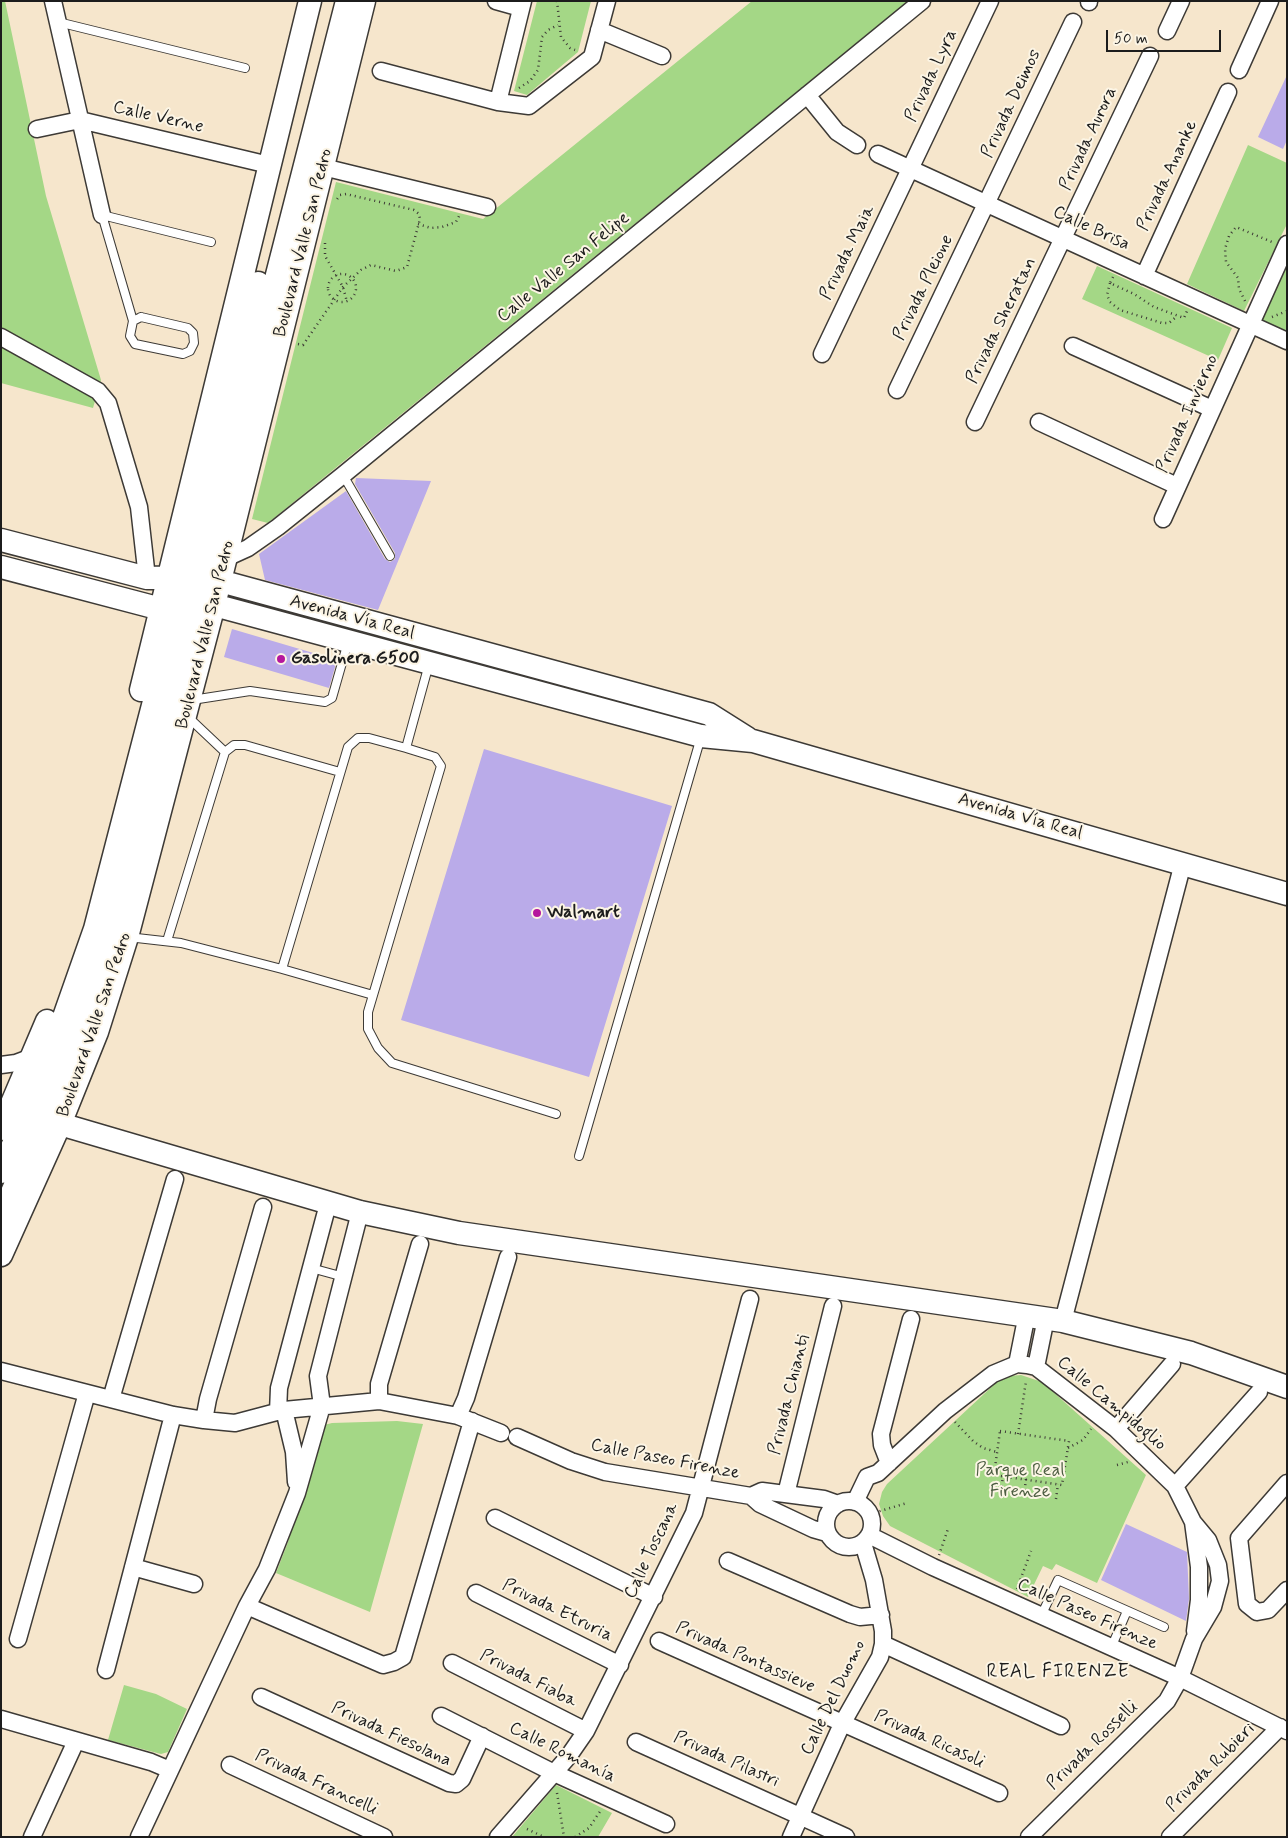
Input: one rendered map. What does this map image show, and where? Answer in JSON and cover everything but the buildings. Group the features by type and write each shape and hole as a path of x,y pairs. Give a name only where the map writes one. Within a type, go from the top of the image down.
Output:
{"main road":[{"name":"Boulevard Valle San Pedro","path":"263,318 269,165 310,1"},
{"name":"Boulevard Valle San Pedro","path":"185,579 226,558 263,318 332,1"},
{"name":"Boulevard Valle San Pedro","path":"1,1217 45,1119 81,1025 111,933 188,606 185,579 263,318 347,1"},
{"name":"Boulevard Valle San Pedro","path":"1,1254 60,1124 97,1032 127,937 188,708 188,606 185,579 263,318 323,167 364,1"},
{"name":"Avenida Vía Real","path":"1,540 185,579 431,651 705,725 752,741 1287,894"},
{"name":"Avenida Vía Real","path":"1,567 348,640 431,651"},
{"name":"Boulevard Valle San Pedro","path":"1,1129 50,1014 188,606"},
{"name":"Boulevard Valle San Pedro","path":"1,1172 56,1038 95,929 188,606"},
{"path":"60,1124 360,1212 459,1232 1045,1318 1191,1353 1287,1387"}],"street":[{"path":"53,1 102,215"},
{"path":"496,1 522,4 499,99"},
{"path":"381,71 529,106 592,57 607,1"},
{"name":"Calle Valle San Felipe","path":"226,558 248,548 278,527 343,475 922,1"},
{"name":"Privada Lyra","path":"911,168 990,1"},
{"path":"1167,31 1182,1"},
{"path":"1239,70 1270,1"},
{"name":"Privada Deimos","path":"988,203 1073,22"},
{"path":"599,30 662,56"},
{"name":"Privada Aurora","path":"1064,238 1150,56"},
{"name":"Privada Ananke","path":"1144,276 1228,92"},
{"path":"807,95 837,132 857,145"},
{"name":"Calle Verne","path":"37,129 80,120 269,165"},
{"name":"Calle Brisa","path":"878,154 1193,299 1252,322 1287,341"},
{"path":"323,167 487,207"},
{"name":"Privada Maia","path":"822,354 911,168"},
{"name":"Privada Pleione","path":"897,390 988,203"},
{"name":"Privada Sheratan","path":"975,422 1064,238"},
{"name":"Privada Invierno","path":"1163,519 1286,246"},
{"path":"1,337 98,390 108,403 139,507 185,579"},
{"path":"1074,346 1212,409"},
{"path":"1039,422 1178,486"},
{"name":"Calle Campidoglio","path":"1180,1678 1194,1639 1213,1607 1219,1573 1208,1540 1193,1522 1175,1486 1116,1429 1027,1365 1045,1318 1183,863"},
{"path":"1,1065 16,1063 32,1056"},
{"path":"111,1399 175,1179"},
{"path":"297,1493 294,1452 281,1411 279,1388 328,1204"},
{"path":"204,1420 208,1399 263,1207"},
{"path":"139,1837 247,1606 267,1569 297,1493 322,1406 318,1376 360,1212"},
{"path":"379,1401 378,1384 420,1244"},
{"path":"247,1606 383,1665 403,1657 465,1419 466,1398 508,1257"},
{"name":"Calle Toscana","path":"498,1837 513,1819 558,1775 586,1731 694,1513 750,1299"},
{"name":"Privada Chianti","path":"786,1494 833,1306"},
{"path":"884,1468 881,1434 911,1319"},
{"path":"1116,1429 1172,1364"},
{"path":"863,1508 838,1504 829,1511 827,1516 827,1533 833,1542 842,1547 853,1548 866,1539 872,1525 863,1508 867,1477 884,1468 945,1412 993,1374 1027,1365"},
{"path":"1,1371 173,1415 204,1420 235,1423 281,1411 379,1401 465,1419 501,1433"},
{"path":"1175,1486 1259,1392"},
{"path":"18,1639 87,1393"},
{"path":"106,1670 173,1415"},
{"name":"Calle Paseo Firenze","path":"517,1437 571,1461 605,1472 751,1496 760,1504 813,1529 827,1533"},
{"path":"1287,1483 1239,1538 1247,1604 1257,1612 1268,1610 1287,1590"},
{"name":"Calle Paseo Firenze","path":"751,1496 762,1491 838,1504"},
{"path":"495,1518 654,1597"},
{"name":"Calle Campidoglio","path":"1193,1522 1200,1566 1199,1600 1194,1639"},
{"name":"Calle Paseo Firenze","path":"866,1539 1180,1678 1284,1729"},
{"name":"Calle Del Duomo","path":"790,1837 842,1724 880,1657 883,1644 881,1615 866,1539"},
{"path":"728,1561 850,1614 860,1616 881,1615"},
{"path":"1200,1566 1245,1580"},
{"path":"133,1568 194,1584"},
{"name":"Privada Etruria","path":"476,1593 620,1665"},
{"name":"Privada Pontassieve","path":"659,1641 842,1724"},
{"path":"883,1644 1061,1726"},
{"name":"Privada Fiaba","path":"452,1663 586,1731"},
{"name":"Privada Rosselli","path":"1029,1837 1167,1701 1180,1678"},
{"name":"Privada Fiesolana","path":"261,1697 449,1783 456,1784 462,1779 482,1736"},
{"name":"Calle Romanía","path":"441,1716 558,1775 666,1824"},
{"path":"1,1719 151,1762 170,1770"},
{"name":"Privada Ricasoli","path":"842,1724 999,1793"},
{"name":"Privada Rubieri","path":"1170,1837 1284,1729"},
{"path":"32,1837 76,1741"},
{"name":"Privada Pilastri","path":"636,1742 846,1837"},
{"name":"Privada Francelli","path":"230,1766 384,1837"}],"lane":[{"path":"58,22 245,68"},
{"path":"132,321 141,317 188,328 193,333 194,342 190,351 183,354 135,344 130,336 132,321 102,215 211,242"},
{"path":"343,475 390,556"},
{"path":"226,752 188,708 250,691 325,702 332,698 348,640"},
{"path":"406,748 431,651"},
{"path":"579,1156 705,725"},
{"path":"282,969 348,747 358,738 369,738 436,757 442,766 368,1012 368,1030 378,1048 392,1063 556,1114"},
{"path":"167,941 226,752 234,745 245,745 340,772"},
{"path":"127,937 167,941 282,969 373,995"},
{"path":"311,1268 344,1277"},
{"path":"1041,1616 1058,1580 1164,1627"},
{"path":"1111,1648 1127,1611"}],"path":[{"path":"557,1 560,37 570,48 592,57"},
{"path":"499,99 530,81 538,70 542,37 558,25"},
{"path":"263,318 303,346 343,288 361,270 372,265 396,271 407,266 418,224 419,214 414,210 346,194 340,195 333,209"},
{"path":"418,224 430,228 442,227 456,222 464,202"},
{"path":"1252,322 1239,289 1238,278 1226,262 1225,249 1229,236 1236,227 1286,246"},
{"path":"327,235 325,256 343,288 347,302"},
{"path":"1118,264 1106,295 1110,302 1120,310 1162,323 1169,323 1177,316"},
{"path":"346,274 356,282 356,291 347,302 334,300 330,295 328,285 336,275 346,274"},
{"path":"1110,283 1134,294 1154,308 1184,318 1193,299"},
{"path":"1018,1434 1027,1365"},
{"path":"945,1412 973,1441 983,1448 997,1452"},
{"path":"1068,1448 1083,1440 1101,1417"},
{"path":"1000,1431 1069,1441 1068,1448 1062,1485 994,1475 1000,1431"},
{"path":"1001,1491 1003,1476"},
{"path":"1024,1495 1026,1480"},
{"path":"1056,1499 1058,1484"},
{"path":"863,1508 907,1503"},
{"path":"940,1554 948,1529"},
{"path":"1012,1603 1031,1550"},
{"path":"558,1775 556,1786 564,1837"},
{"path":"575,1837 590,1828 597,1819 607,1798"},
{"path":"513,1819 530,1831 544,1837"}],"green space":[{"path":"1,1 5,1 46,196 101,380 93,408 1,383"},
{"path":"537,1 591,1 578,52 527,95 514,91"},
{"path":"752,1 908,1 268,523 252,519 336,182 483,219"},
{"path":"1248,145 1287,163 1287,224 1244,311 1187,284"},
{"path":"1097,266 1232,328 1218,360 1082,299"},
{"path":"1287,266 1287,332 1262,321"},
{"name":"Parque Real Firenze","path":"1021,1375 1042,1382 1146,1475 1097,1583 1056,1564 1052,1570 1043,1566 1028,1597 890,1526 883,1516 879,1504 882,1492 887,1484 998,1381 1009,1376"},
{"path":"397,1421 423,1424 370,1612 276,1573 288,1542 320,1426 332,1423"},
{"path":"124,1685 156,1694 187,1709 168,1752 161,1754 108,1740"},
{"path":"556,1785 612,1813 598,1837 512,1837"}],"place":[{"name":"Gasolinera G500","path":"281,659"},
{"name":"Walmart","path":"537,913"}],"district":[{"name":"REAL FIRENZE","path":"1058,1673"}]}
